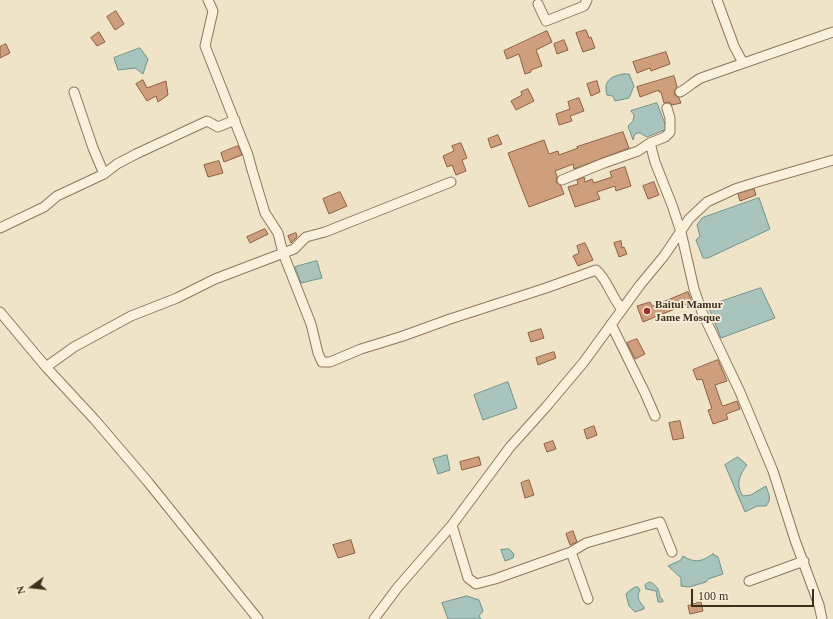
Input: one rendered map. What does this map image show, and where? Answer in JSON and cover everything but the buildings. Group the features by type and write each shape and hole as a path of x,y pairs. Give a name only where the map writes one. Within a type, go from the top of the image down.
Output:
{"street":[{"path":"208,0 213,11 205,46 248,155 265,212 278,233 283,253 311,324 318,353 322,362 330,362 361,349 404,336 596,270 602,274 612,296 622,309"},
{"path":"538,4 546,21 584,6 587,0"},
{"path":"717,0 734,46 743,63"},
{"path":"680,92 687,89 693,82 701,78 833,32"},
{"path":"74,92 93,148 104,174"},
{"path":"562,180 638,151 650,143 665,137 670,132 670,118 667,108"},
{"path":"0,228 44,207 57,196 104,174 117,164 136,154 207,121 218,127 235,120"},
{"path":"650,143 655,162 681,232 694,289 702,312 740,392 770,464 795,540 804,561 822,619"},
{"path":"374,619 398,587 452,525 510,447 583,363 640,285 664,256 689,219 707,202 757,182 833,160"},
{"path":"46,367 74,347 131,316 176,298 215,279 294,249 306,237 325,232 451,182"},
{"path":"0,312 46,367 144,476 258,619"},
{"path":"611,324 655,416"},
{"path":"452,525 468,578 476,584 495,579 572,552 586,543 660,522 672,552"},
{"path":"572,552 588,599"},
{"path":"749,581 804,561"}],"water":[{"path":"140,48 148,59 143,74 135,68 118,70 114,58"},
{"path":"629,74 634,86 629,98 615,101 613,96 607,95 607,82 615,76"},
{"path":"657,103 667,129 647,137 637,133 635,134 633,140 628,126 633,121 634,115 631,111"},
{"path":"759,198 770,229 708,258 703,258 696,240 700,236 697,225 702,218"},
{"path":"317,261 322,278 301,283 295,267"},
{"path":"761,288 775,318 721,338 708,306"},
{"path":"508,382 517,408 483,420 474,395"},
{"path":"447,455 450,470 438,474 433,459"},
{"path":"738,457 747,465 739,480 739,488 743,496 751,495 766,486 769,499 766,506 757,506 745,512 725,465"},
{"path":"509,549 514,554 513,558 505,561 501,550"},
{"path":"713,554 718,557 723,574 708,579 706,582 689,587 681,586 681,578 668,566 681,560 683,556 699,561"},
{"path":"650,582 657,588 663,602 658,602 656,591 646,589 645,585"},
{"path":"638,587 640,590 638,595 639,599 644,609 635,612 629,606 626,594 633,588"},
{"path":"467,596 479,600 483,611 479,616 481,619 448,619 442,603"}],"place":[{"name":"Baitul Mamur Jame Mosque","path":"647,311"}]}
